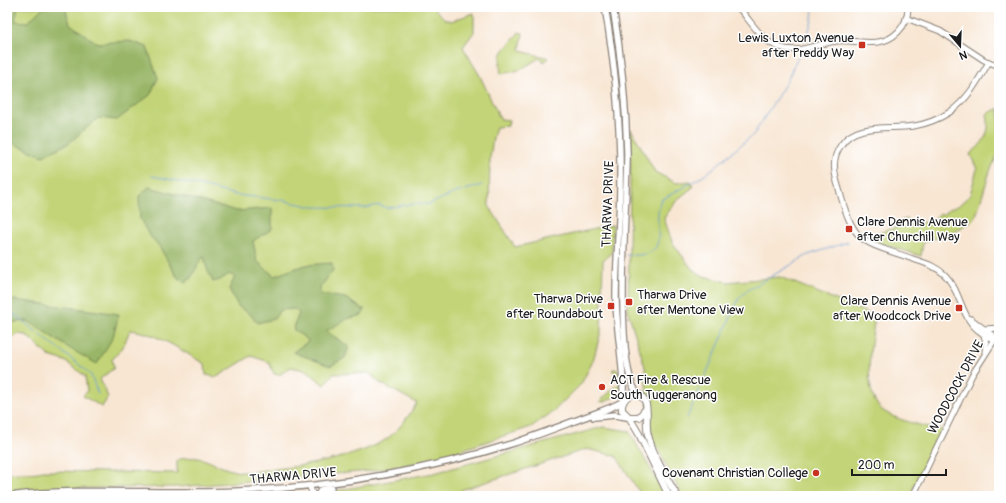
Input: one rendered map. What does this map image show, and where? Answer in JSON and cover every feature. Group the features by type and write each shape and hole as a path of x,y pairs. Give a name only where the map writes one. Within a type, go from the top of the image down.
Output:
{"highway":[{"path":"668,496 654,470 639,434 622,410 623,401 632,394 640,396 645,402 648,436 661,467 677,496"},
{"path":"628,417 639,418 646,409"}],"main road":[{"name":"THARWA DRIVE","path":"9,496 69,492 231,491 313,486 354,481 409,472 473,456 612,408 623,401 624,384 616,314 620,184 619,118 614,63 605,7"},
{"name":"THARWA DRIVE","path":"613,7 622,69 626,120 627,190 623,303 626,346 631,384 640,396"},
{"name":"THARWA DRIVE","path":"570,423 601,416 628,417"},
{"path":"316,496 324,489 347,485 354,481"}],"street":[{"path":"738,7 769,42 789,50 799,50 836,41 872,43 882,42 899,31 906,18 908,7"},
{"path":"906,18 940,31 989,62 999,66"},
{"path":"989,62 969,95 951,111 935,120 919,125 858,131 849,136 840,146 834,164 846,217 858,236 870,244 936,268 951,281 969,322 983,331 989,338 995,339"},
{"path":"983,331 999,328"},
{"path":"983,331 986,342 984,356"},
{"name":"WOODCOCK DRIVE","path":"913,496 957,404 984,356 999,333"},
{"path":"313,486 316,496"}],"green space":[{"path":"7,7 433,7 445,19 451,21 474,13 474,32 463,47 480,76 500,119 509,120 508,126 496,127 493,138 490,158 489,206 515,247 613,225 612,252 603,260 601,331 593,361 581,384 554,411 531,427 431,460 371,471 178,487 45,489 7,493 7,474 12,473 43,471 177,473 177,460 186,458 202,459 224,468 241,472 312,464 346,456 376,445 388,438 400,426 417,403 380,383 369,373 333,374 324,385 308,371 291,367 279,375 274,374 269,362 251,356 217,377 206,375 205,364 178,348 159,338 130,330 123,347 112,360 114,368 100,379 108,397 102,407 83,396 87,391 85,376 65,361 49,356 26,335 17,334 7,341"},
{"path":"7,7 18,7 15,21 28,22 43,7 65,7 70,24 97,43 130,41 147,47 158,78 150,95 117,120 98,118 69,143 43,156 7,141"},
{"path":"519,32 523,33 520,49 524,52 549,58 545,62 539,58 520,70 501,74 500,59 502,54"},
{"path":"999,108 999,152 990,171 975,219 953,232 923,242 921,256 871,240 867,236 899,227 902,220 907,219 912,225 934,220 939,214 944,214 949,209 958,206 970,195 977,169 970,154 983,142 988,127 987,114"},
{"path":"631,129 655,172 676,183 690,181 693,187 677,200 664,218 672,242 692,269 703,276 728,282 780,277 875,316 869,365 871,390 875,401 886,413 910,422 943,430 909,496 682,496 654,442 649,423 645,367 628,311"},
{"path":"149,187 237,211 272,208 272,229 253,241 257,261 274,276 305,265 332,263 333,270 320,288 320,294 345,298 365,310 362,315 347,319 326,331 349,347 345,358 330,366 293,352 309,341 293,329 299,313 294,309 280,310 274,319 257,323 251,315 238,306 229,289 235,277 229,274 220,280 213,282 207,269 204,257 201,259 191,278 185,283 177,277 159,246 149,235 140,219 139,196"},
{"path":"7,299 119,314 113,337 97,364 69,348 28,321 7,323"},
{"path":"612,370 618,370 620,381 618,376"},
{"path":"620,383 621,392 604,403 605,401 600,401"},
{"path":"603,427 629,431 666,496 642,496 616,456 587,449 461,490 463,496 324,496 323,493 434,473"}],"waterway":[{"path":"805,41 812,21 813,7"},
{"path":"626,255 641,255 651,252 656,247 658,240 658,211 661,200 705,175 754,134 787,81 798,56"},
{"path":"152,176 236,195 281,200 313,207 365,208 379,205 387,208 411,204 429,204 455,193 482,185"},
{"path":"687,418 739,298 748,290 808,255 848,242"},
{"path":"7,309 91,375 98,394"}],"place":[{"name":"Lewis Luxton Avenue after Preddy Way","path":"862,45"},
{"name":"Clare Dennis Avenue after Churchill Way","path":"849,229"},
{"name":"Tharwa Drive after Mentone View","path":"629,302"},
{"name":"Tharwa Drive after Roundabout","path":"611,306"},
{"name":"Clare Dennis Avenue after Woodcock Drive","path":"959,308"},
{"name":"ACT Fire & Rescue South Tuggeranong","path":"602,387"},
{"name":"Covenant Christian College","path":"816,473"}]}
